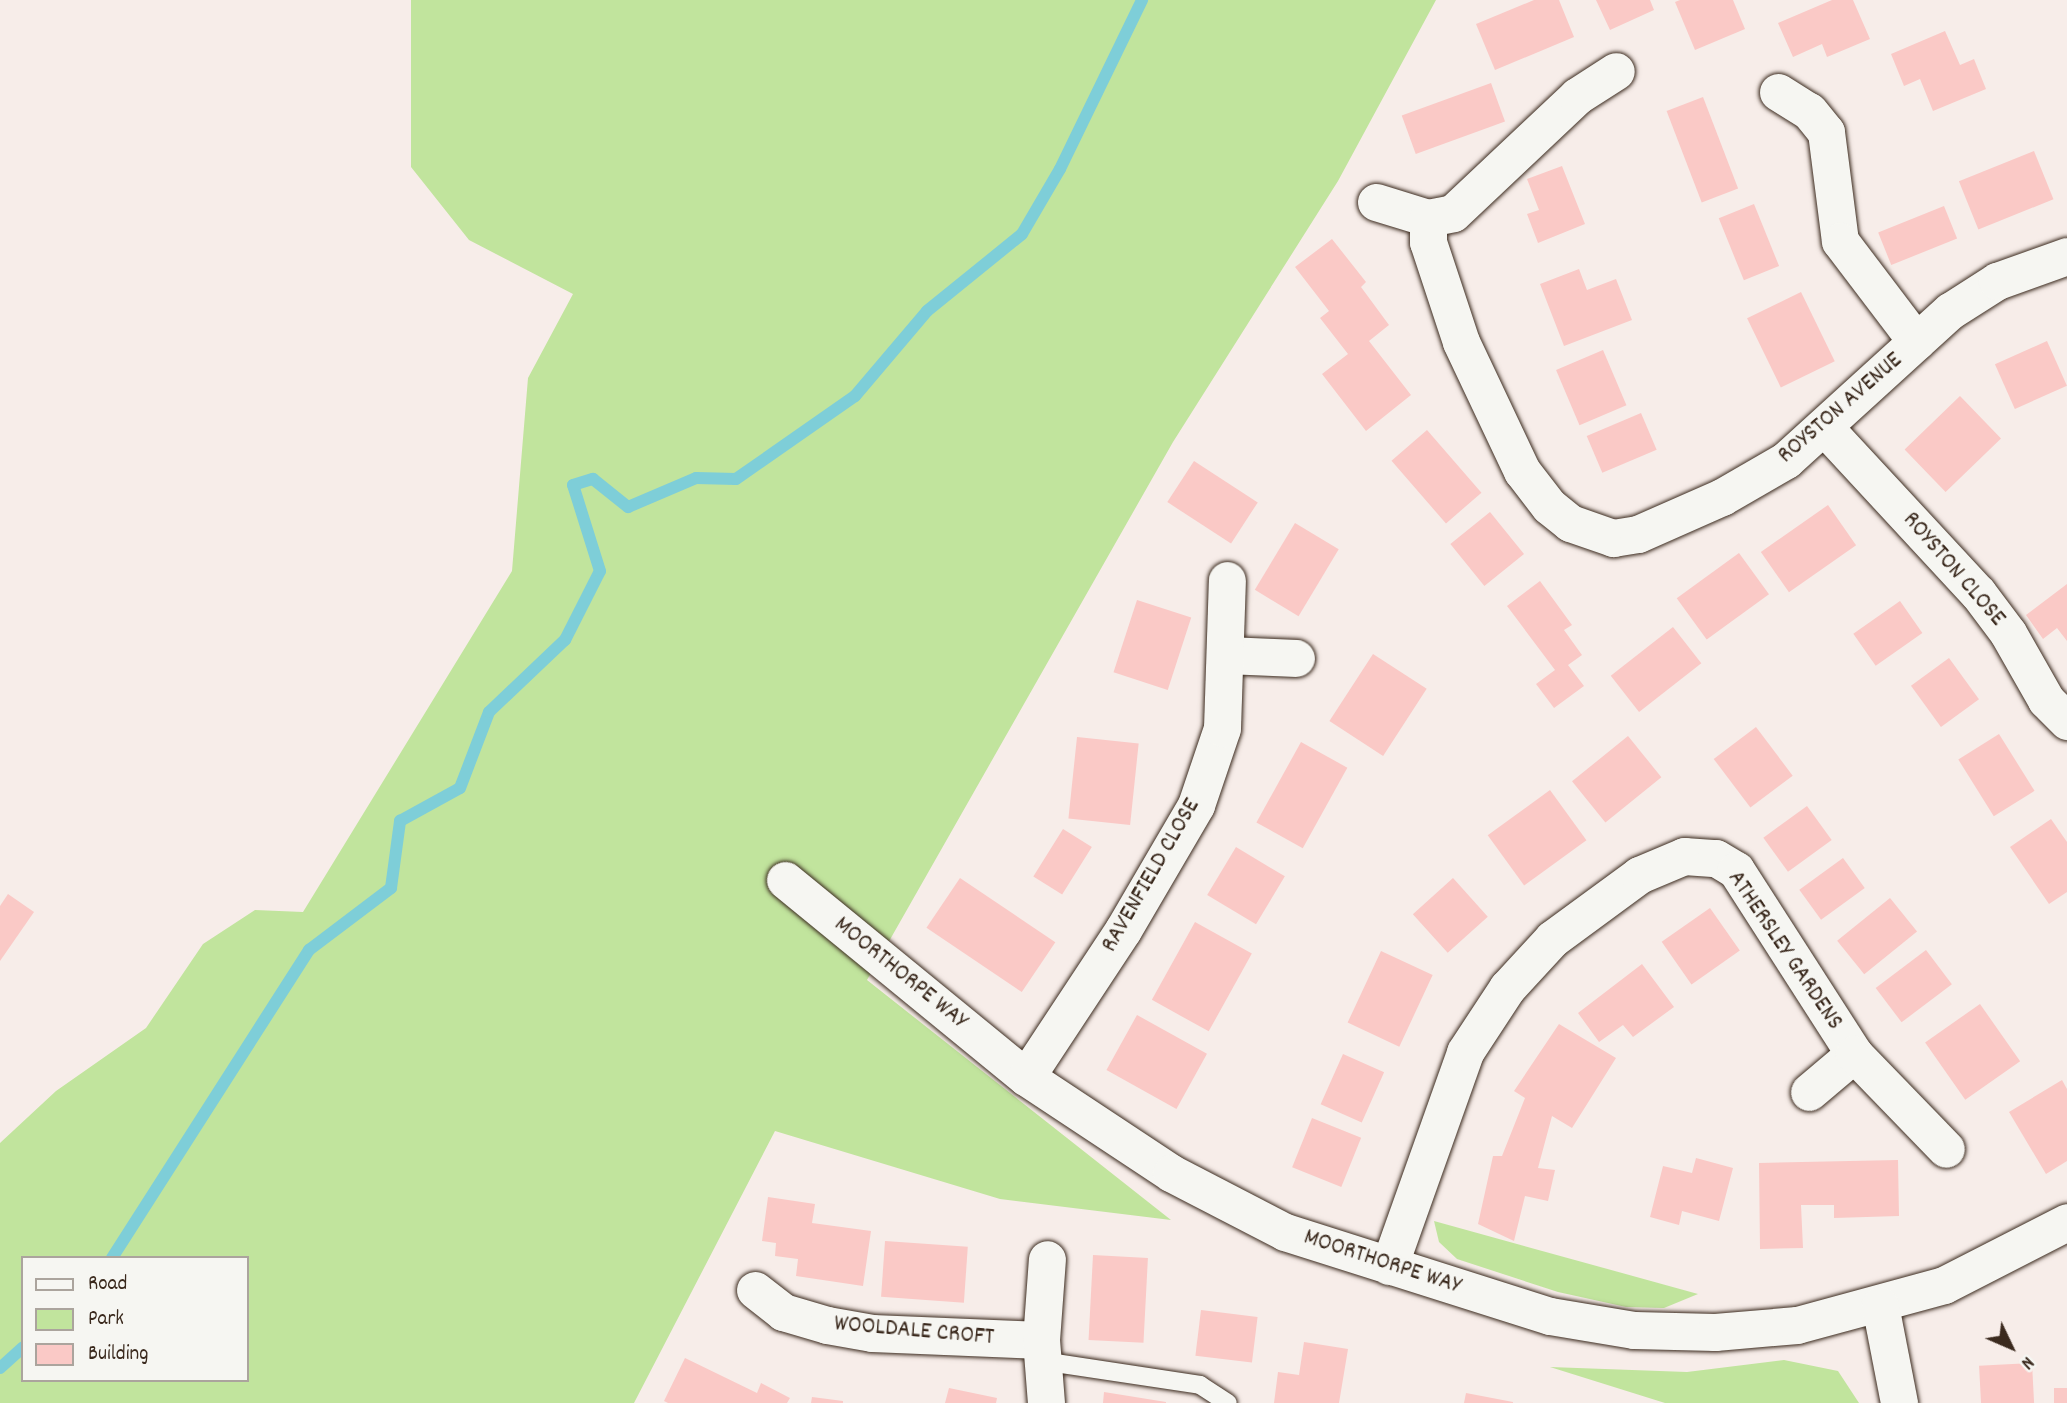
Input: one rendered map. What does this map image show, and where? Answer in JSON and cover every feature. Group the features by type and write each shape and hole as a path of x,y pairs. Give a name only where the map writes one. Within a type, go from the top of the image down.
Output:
{"street":[{"path":"1376,202 1428,218 1453,213 1577,96 1616,71"},
{"path":"1778,92 1809,111 1826,132 1840,241 1916,341"},
{"name":"ROYSTON AVENUE","path":"1428,218 1428,242 1440,281 1480,387 1522,471 1549,506 1570,523 1613,538 1638,534 1722,498 1787,460 1950,311 1997,281 2067,256"},
{"name":"ROYSTON CLOSE","path":"1825,428 1978,593 2008,633 2046,700 2067,721"},
{"name":"RAVENFIELD CLOSE","path":"1026,1077 1123,930 1196,805 1222,728 1227,655 1227,580"},
{"path":"1227,655 1296,658"},
{"name":"ATHERSLEY GARDENS","path":"1389,1266 1436,1126 1465,1052 1484,1021 1552,939 1639,875 1684,856 1716,858 1736,870 1854,1054 1946,1149"},
{"name":"MOORTHORPE WAY","path":"785,880 1026,1077 1171,1174 1285,1232 1550,1316 1634,1330 1715,1332 1797,1325 1880,1305 1944,1284 2067,1222"},
{"path":"1810,1092 1854,1054"},
{"path":"1046,1259 1042,1350 1046,1403"},
{"name":"WOOLDALE CROFT","path":"755,1290 783,1312 838,1327 872,1333 1042,1350"},
{"path":"1880,1305 1899,1403"}],"lane":[{"path":"1042,1350 1200,1385 1228,1403"}],"green space":[{"path":"411,0 1436,0 1338,181 1173,442 867,980 1171,1220 1000,1199 775,1131 634,1403 0,1403 0,1143 56,1091 146,1028 203,944 255,910 303,912 512,571 528,378 573,294 469,240 411,167"},
{"path":"1434,1221 1698,1294 1664,1308 1626,1307 1558,1292 1457,1259 1439,1242"},
{"path":"1784,1360 1838,1371 1859,1403 1665,1403 1550,1367 1687,1372"}],"building":[{"path":"1534,0 1559,0 1574,37 1495,70 1476,24"},
{"path":"1596,0 1650,0 1654,10 1610,30"},
{"path":"1733,0 1745,29 1695,50 1675,2"},
{"path":"1832,0 1853,0 1870,39 1827,57 1822,44 1793,57 1778,23"},
{"path":"1945,31 1960,65 1974,59 1986,89 1933,111 1920,79 1904,86 1891,54"},
{"path":"1491,83 1505,122 1416,154 1402,115"},
{"path":"1703,97 1738,188 1702,202 1667,111"},
{"path":"2034,151 2053,199 1978,230 1959,181"},
{"path":"1562,166 1585,224 1538,243 1527,214 1539,210 1527,179"},
{"path":"1754,204 1779,266 1744,280 1719,218"},
{"path":"1944,206 1957,238 1891,265 1878,233"},
{"path":"1332,239 1366,282 1361,287 1389,325 1369,341 1411,395 1366,431 1322,374 1348,354 1320,318 1329,311 1295,267"},
{"path":"1579,269 1587,290 1616,279 1632,320 1564,346 1540,284"},
{"path":"1801,292 1835,361 1781,388 1747,318"},
{"path":"2047,341 2067,386 2015,409 1995,364"},
{"path":"1603,350 1626,405 1579,425 1556,370"},
{"path":"1960,396 2001,438 1946,492 1905,449"},
{"path":"1641,413 1657,450 1602,473 1587,436"},
{"path":"1427,430 1481,493 1446,523 1392,461"},
{"path":"1194,461 1258,502 1231,543 1167,502"},
{"path":"1828,505 1856,545 1789,592 1761,552"},
{"path":"1490,512 1524,554 1484,586 1450,544"},
{"path":"1295,523 1339,549 1299,616 1255,590"},
{"path":"1739,553 1769,594 1707,640 1677,598"},
{"path":"1540,581 1572,625 1564,630 1582,655 1568,665 1584,686 1554,708 1536,684 1555,670 1507,606"},
{"path":"2067,584 2067,641 2057,628 2043,639 2026,615"},
{"path":"1137,600 1191,618 1168,690 1114,672"},
{"path":"1900,601 1922,633 1876,666 1853,634"},
{"path":"1673,627 1701,663 1639,712 1611,676"},
{"path":"1373,654 1427,689 1383,756 1329,721"},
{"path":"1949,658 1979,699 1941,727 1911,686"},
{"path":"1756,727 1793,776 1750,808 1714,759"},
{"path":"1999,734 2035,791 1994,816 1958,759"},
{"path":"1628,736 1661,777 1605,822 1572,781"},
{"path":"1077,737 1139,743 1130,825 1068,819"},
{"path":"1301,742 1347,768 1303,848 1256,822"},
{"path":"1550,790 1586,840 1524,885 1488,835"},
{"path":"1807,806 1832,840 1788,872 1763,838"},
{"path":"2051,819 2067,842 2067,892 2049,904 2010,847"},
{"path":"1063,829 1092,847 1062,895 1033,876"},
{"path":"1236,847 1285,876 1256,924 1207,895"},
{"path":"1843,858 1865,888 1821,920 1799,890"},
{"path":"960,878 1055,942 1022,992 926,928"},
{"path":"1453,878 1488,917 1448,953 1413,914"},
{"path":"8,894 34,912 0,961 0,906"},
{"path":"1890,898 1917,931 1864,974 1837,941"},
{"path":"1710,908 1740,951 1691,984 1662,942"},
{"path":"1195,922 1252,954 1209,1031 1152,1000"},
{"path":"1926,950 1952,984 1902,1022 1876,988"},
{"path":"1381,951 1433,975 1399,1047 1348,1023"},
{"path":"1642,964 1674,1007 1633,1037 1623,1025 1599,1042 1578,1013"},
{"path":"1980,1004 2020,1061 1965,1100 1925,1042"},
{"path":"1137,1015 1207,1054 1176,1109 1106,1070"},
{"path":"1559,1024 1616,1058 1572,1128 1552,1116 1538,1168 1555,1170 1548,1201 1525,1196 1514,1241 1478,1224 1493,1156 1502,1156 1525,1098 1514,1091"},
{"path":"1343,1054 1384,1072 1362,1123 1321,1104"},
{"path":"2062,1080 2067,1089 2067,1161 2046,1174 2009,1112"},
{"path":"1312,1118 1361,1138 1341,1187 1292,1167"},
{"path":"1696,1158 1733,1168 1719,1221 1682,1211 1679,1225 1650,1217 1663,1166 1692,1173"},
{"path":"1898,1160 1899,1216 1834,1218 1834,1205 1801,1205 1803,1248 1760,1249 1759,1163"},
{"path":"768,1197 815,1204 812,1223 871,1231 863,1286 796,1276 798,1259 775,1256 776,1243 762,1241"},
{"path":"885,1241 968,1247 964,1303 881,1297"},
{"path":"1093,1255 1148,1258 1143,1343 1089,1340"},
{"path":"1201,1310 1258,1317 1252,1363 1195,1356"},
{"path":"1304,1342 1348,1349 1339,1403 1274,1403 1278,1372 1299,1375"},
{"path":"685,1358 757,1393 761,1383 790,1398 787,1403 668,1403 664,1401"},
{"path":"2032,1363 2034,1403 1981,1403 1979,1366"},
{"path":"949,1388 997,1398 996,1403 945,1403"},
{"path":"2054,1388 2067,1388 2067,1403 2054,1403"},
{"path":"1104,1392 1166,1402 1166,1403 1103,1403"},
{"path":"1466,1393 1513,1402 1513,1403 1464,1403"},
{"path":"812,1397 843,1401 843,1403 811,1403"}],"waterway":[{"path":"113,1256 309,950 391,888 400,821 460,788 489,712 565,640 600,571 573,485 593,479 628,507 696,478 736,479 855,396 927,311 1022,234 1060,169 1142,0"},
{"path":"0,1368 21,1349"}]}
